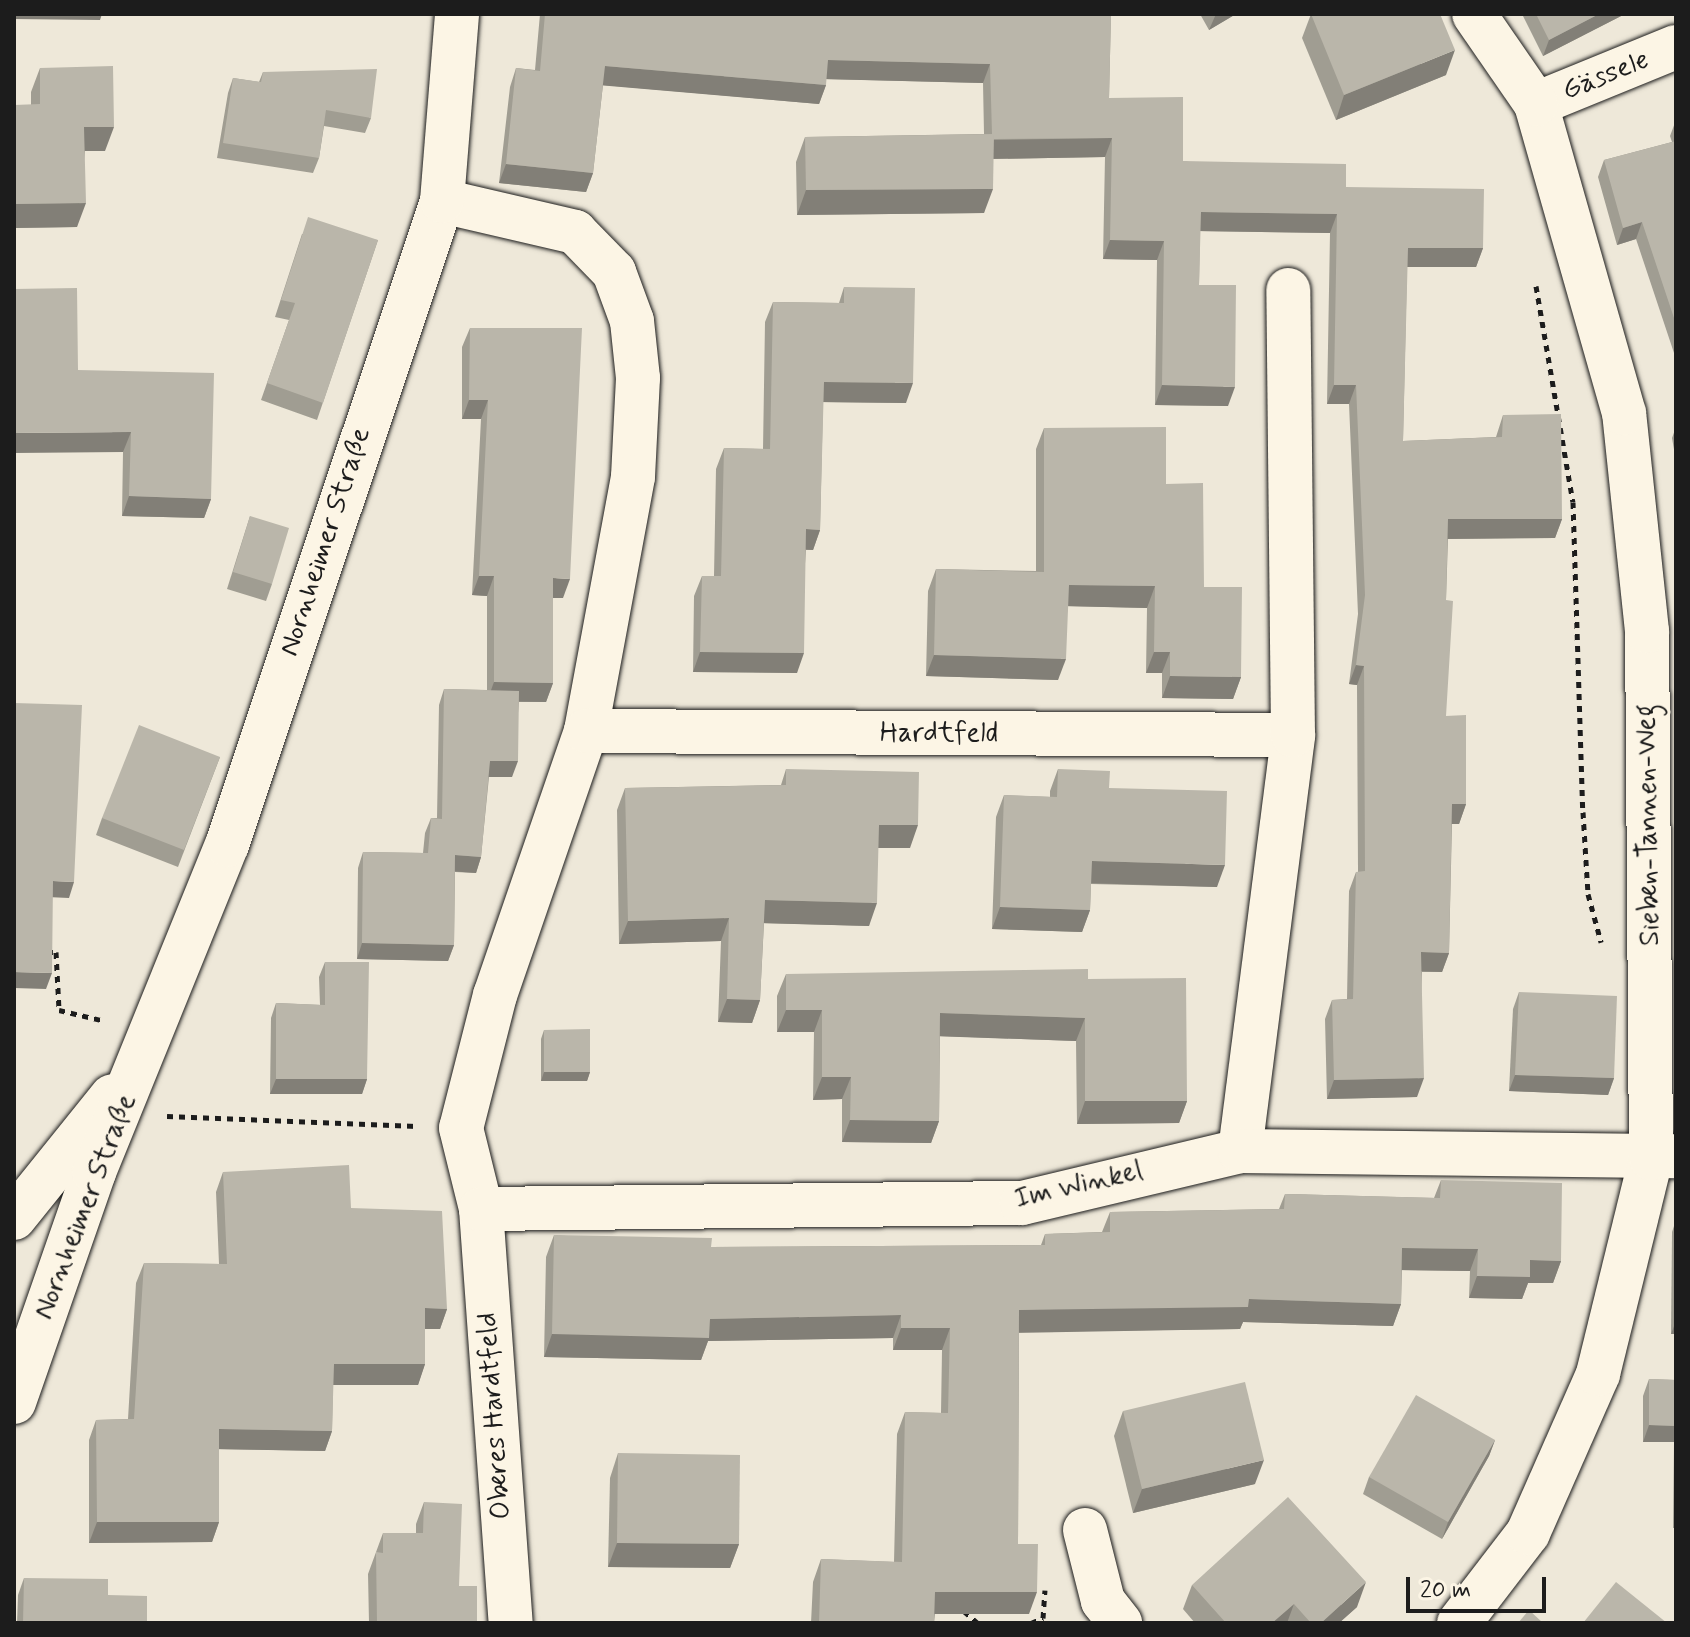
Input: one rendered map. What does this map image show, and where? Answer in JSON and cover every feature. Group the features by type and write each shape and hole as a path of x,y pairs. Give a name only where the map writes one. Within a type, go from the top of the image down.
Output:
{"street":[{"name":"Nornheimer Straße","path":"14,1402 94,1172 122,1115 227,845 442,201 457,14"},
{"name":"Sieben-Tannen-Weg","path":"1459,1623 1528,1533 1598,1374 1664,1157 1647,631 1624,413 1536,104 1474,14"},
{"name":"Gässele","path":"1536,104 1676,47"},
{"path":"442,201 575,232 614,272 632,321 638,378 633,477 586,731 495,995 461,1128 481,1209"},
{"path":"1240,1151 1293,735 1288,290"},
{"name":"Hardtfeld","path":"586,731 1293,735"},
{"name":"Nornheimer Straße","path":"14,1218 145,1058"},
{"name":"Im Winkel","path":"481,1209 1022,1203 1240,1151 1664,1157"},
{"name":"Oberes Hardtfeld","path":"481,1209 511,1623"},
{"path":"1085,1530 1103,1601 1120,1623"}],"path":[{"path":"1533,272 1560,394 1573,502 1587,881 1603,949"},
{"path":"42,952 56,952 59,1010 115,1023"},
{"path":"122,1115 461,1128"},
{"path":"1031,1623 1043,1618 1045,1590"},
{"path":"955,1610 978,1623"}],"building":[{"path":"545,14 1111,14 1109,98 1183,97 1183,161 1346,164 1346,187 1484,189 1483,248 1408,248 1403,441 1502,437 1503,415 1561,414 1562,519 1448,519 1446,600 1453,601 1446,716 1466,715 1466,804 1452,804 1449,953 1421,952 1424,1078 1334,1080 1332,1000 1353,999 1356,872 1365,871 1364,666 1356,665 1365,595 1356,385 1334,385 1337,214 1201,212 1199,285 1236,285 1235,387 1162,385 1164,241 1110,240 1112,138 994,139 990,64 828,60 826,85 605,66 593,173 506,164 516,68 540,71"},
{"path":"1311,14 1440,14 1455,50 1344,95"},
{"path":"1536,14 1599,14 1549,40"},
{"path":"113,66 114,127 84,127 86,203 14,204 14,105 40,104 40,68"},
{"path":"377,69 371,118 326,110 319,158 223,143 233,78 261,82 263,72"},
{"path":"994,134 993,189 806,190 805,137"},
{"path":"1676,141 1676,324 1642,222 1623,228 1604,160"},
{"path":"308,217 378,240 323,403 267,383 295,303 281,300"},
{"path":"844,287 915,288 913,383 824,382 820,530 806,529 804,653 700,652 702,576 721,576 724,448 770,449 773,302 844,303"},
{"path":"77,288 78,370 214,373 211,499 129,496 131,432 14,433 14,289"},
{"path":"470,328 582,328 570,579 553,578 553,683 494,682 494,576 479,576 488,400 469,400"},
{"path":"1166,427 1166,484 1203,483 1204,587 1242,587 1241,677 1170,676 1170,652 1154,652 1155,586 1069,585 1066,659 934,655 936,569 1044,572 1044,428"},
{"path":"250,516 289,528 272,584 233,572"},
{"path":"444,689 519,691 518,761 490,761 481,857 455,855 454,945 362,943 363,852 428,853 431,818 442,819"},
{"path":"14,703 82,705 74,882 53,881 52,973 14,972"},
{"path":"139,725 220,757 184,850 102,818"},
{"path":"786,769 919,772 918,825 879,825 877,903 765,900 760,1000 727,999 729,918 628,921 625,788 786,785"},
{"path":"1058,769 1110,771 1109,788 1227,791 1225,865 1092,861 1090,910 1000,907 1004,795 1057,797"},
{"path":"325,962 369,962 367,1079 276,1079 276,1003 325,1005"},
{"path":"1088,969 1088,979 1186,978 1187,1101 1085,1101 1085,1018 940,1013 939,1121 850,1120 851,1077 822,1077 822,1010 786,1010 786,974"},
{"path":"1519,992 1617,996 1614,1078 1515,1075"},
{"path":"590,1029 590,1072 544,1072 544,1030"},
{"path":"349,1165 351,1208 442,1211 447,1309 425,1308 425,1364 334,1364 332,1431 219,1429 219,1522 97,1522 96,1420 134,1419 144,1263 227,1264 223,1172"},
{"path":"1441,1180 1562,1183 1561,1261 1530,1260 1530,1277 1477,1276 1478,1249 1402,1248 1401,1304 1249,1299 1248,1307 1019,1310 1018,1544 1038,1544 1037,1592 935,1592 934,1623 819,1623 821,1559 902,1562 905,1412 948,1413 950,1328 901,1328 901,1315 710,1319 709,1338 552,1334 554,1235 712,1238 711,1247 1045,1245 1045,1234 1110,1232 1110,1212 1284,1209 1285,1194 1440,1198"},
{"path":"1649,1379 1676,1380 1676,1426 1649,1425"},
{"path":"1245,1382 1264,1460 1142,1489 1123,1411"},
{"path":"1416,1395 1495,1440 1448,1522 1369,1477"},
{"path":"618,1453 740,1455 739,1544 617,1543"},
{"path":"1288,1497 1366,1582 1321,1623 1311,1623 1294,1604 1272,1623 1226,1623 1192,1585"},
{"path":"424,1502 462,1504 459,1586 477,1586 477,1623 377,1623 376,1552 383,1553 383,1533 423,1533"},
{"path":"24,1578 108,1579 108,1595 147,1596 147,1623 23,1623"},
{"path":"1616,1582 1667,1623 1583,1623"},
{"path":"1529,1610 1543,1623 1518,1623"}]}
